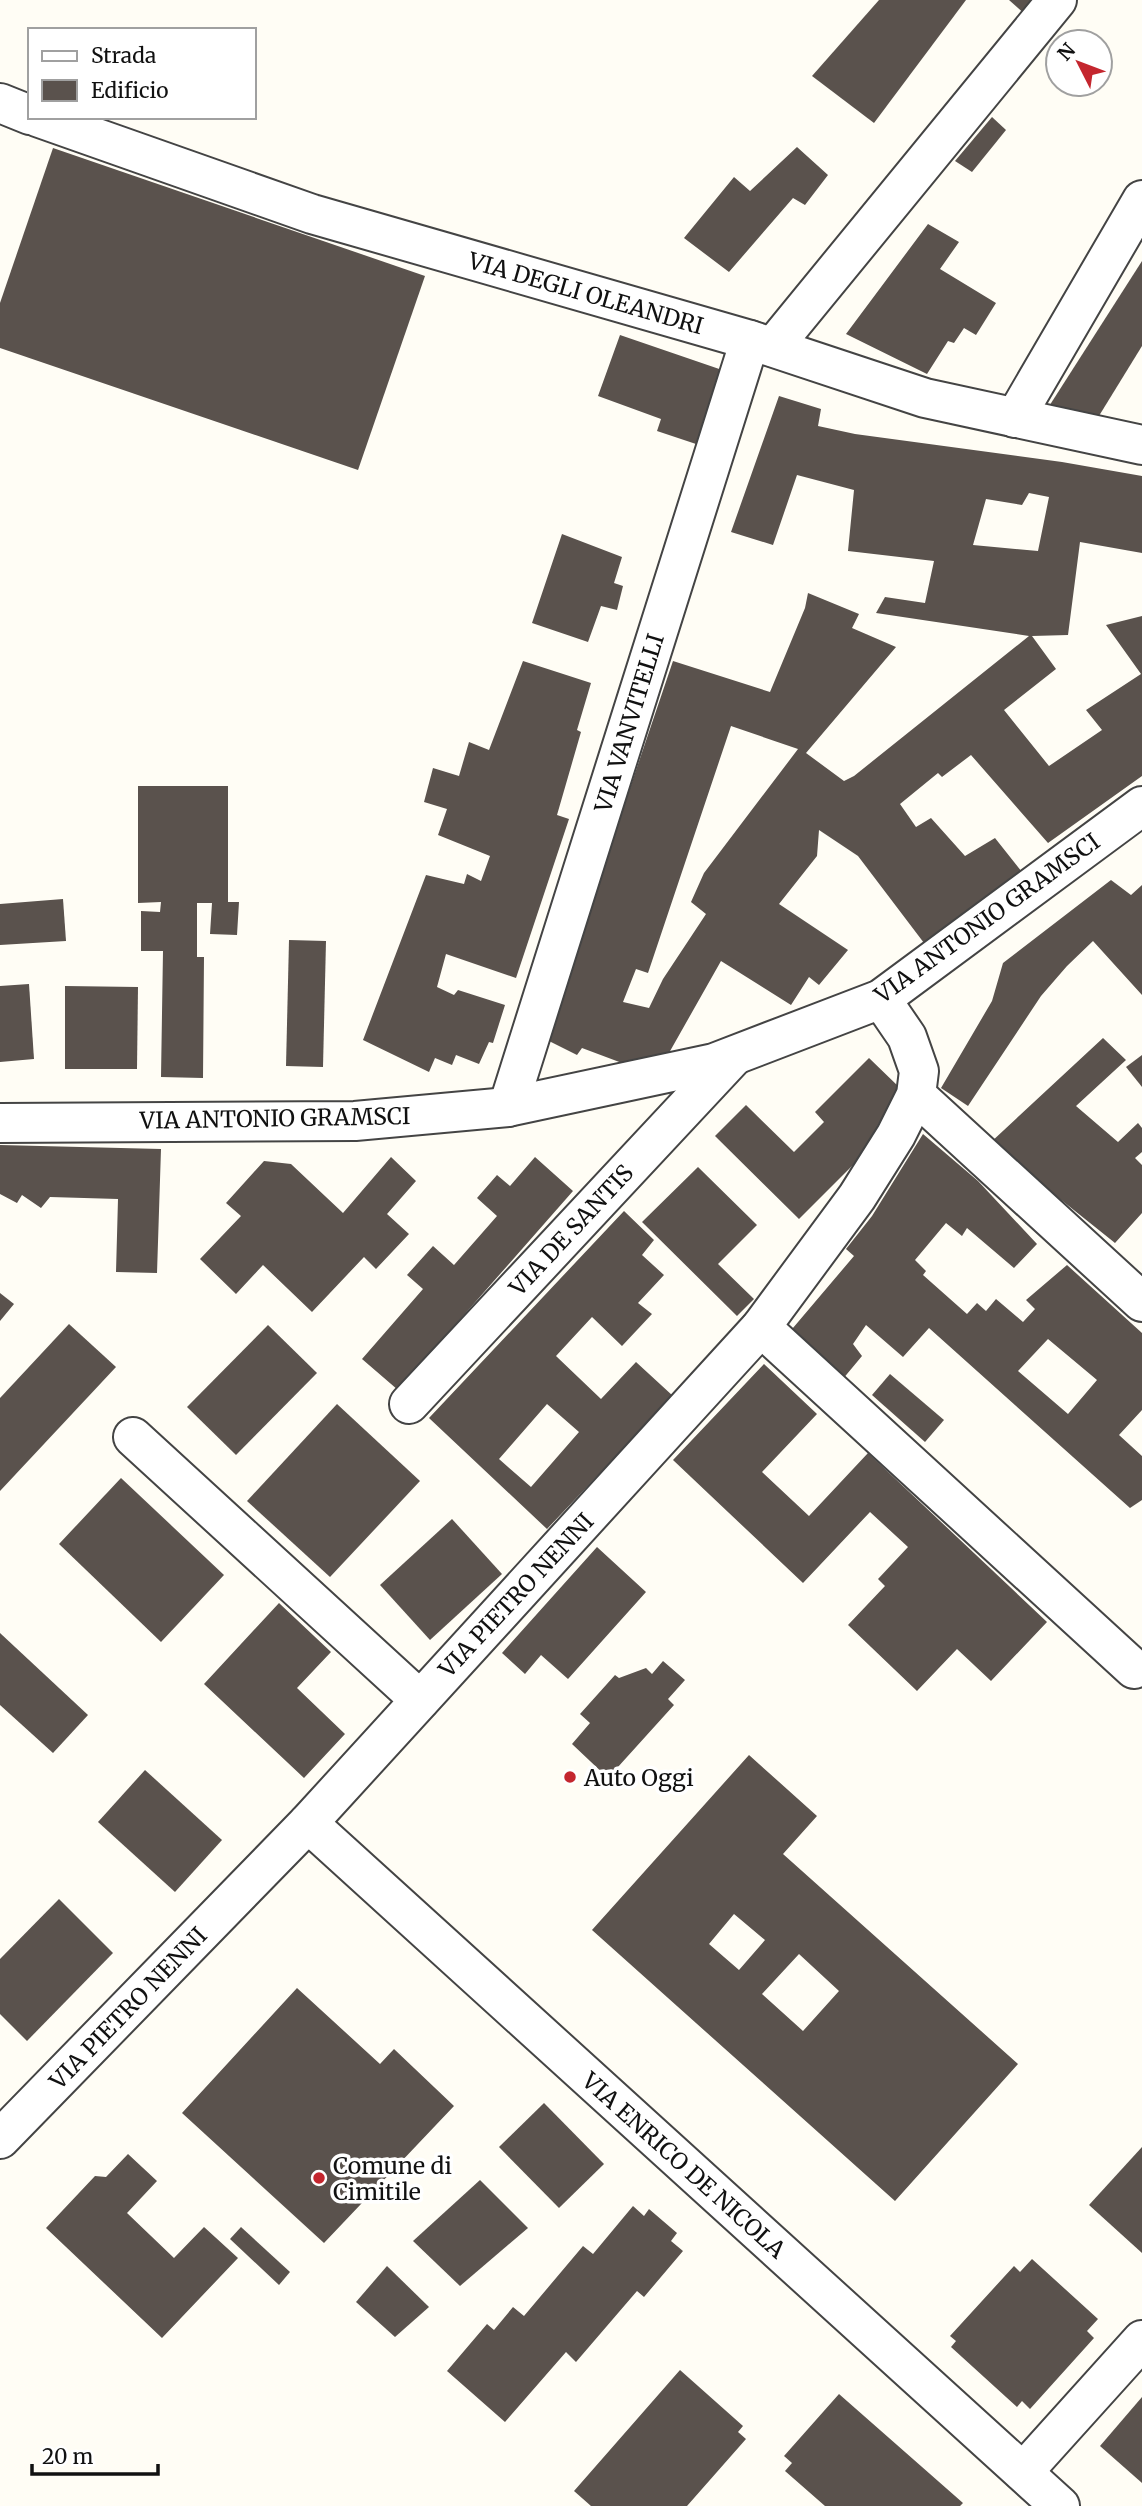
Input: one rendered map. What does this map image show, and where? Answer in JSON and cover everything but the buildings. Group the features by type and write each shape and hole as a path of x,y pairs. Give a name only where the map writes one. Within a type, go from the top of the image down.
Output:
{"street":[{"path":"761,344 1057,0"},
{"path":"0,103 28,114"},
{"name":"VIA DEGLI OLEANDRI","path":"43,119 312,214 761,344 925,398 1142,445"},
{"path":"1015,418 1142,200"},
{"name":"VIA VANVITELLI","path":"508,1107 761,344"},
{"name":"VIA ANTONIO GRAMSCI","path":"0,1123 355,1121 508,1107 715,1063 881,999 1142,806"},
{"name":"VIA PIETRO NENNI","path":"0,2139 308,1823 761,1327 857,1197 896,1135 916,1095 919,1071 907,1037 881,999"},
{"name":"VIA DE SANTIS","path":"409,1404 734,1056"},
{"path":"916,1095 1142,1302"},
{"path":"761,1327 1134,1669"},
{"path":"133,1437 419,1700"},
{"name":"VIA ENRICO DE NICOLA","path":"308,1823 1060,2506"},
{"path":"1023,2472 1142,2340"}],"place":[{"name":"Auto Oggi","path":"570,1777"},
{"name":"Comune di Cimitile","path":"319,2178"}]}
